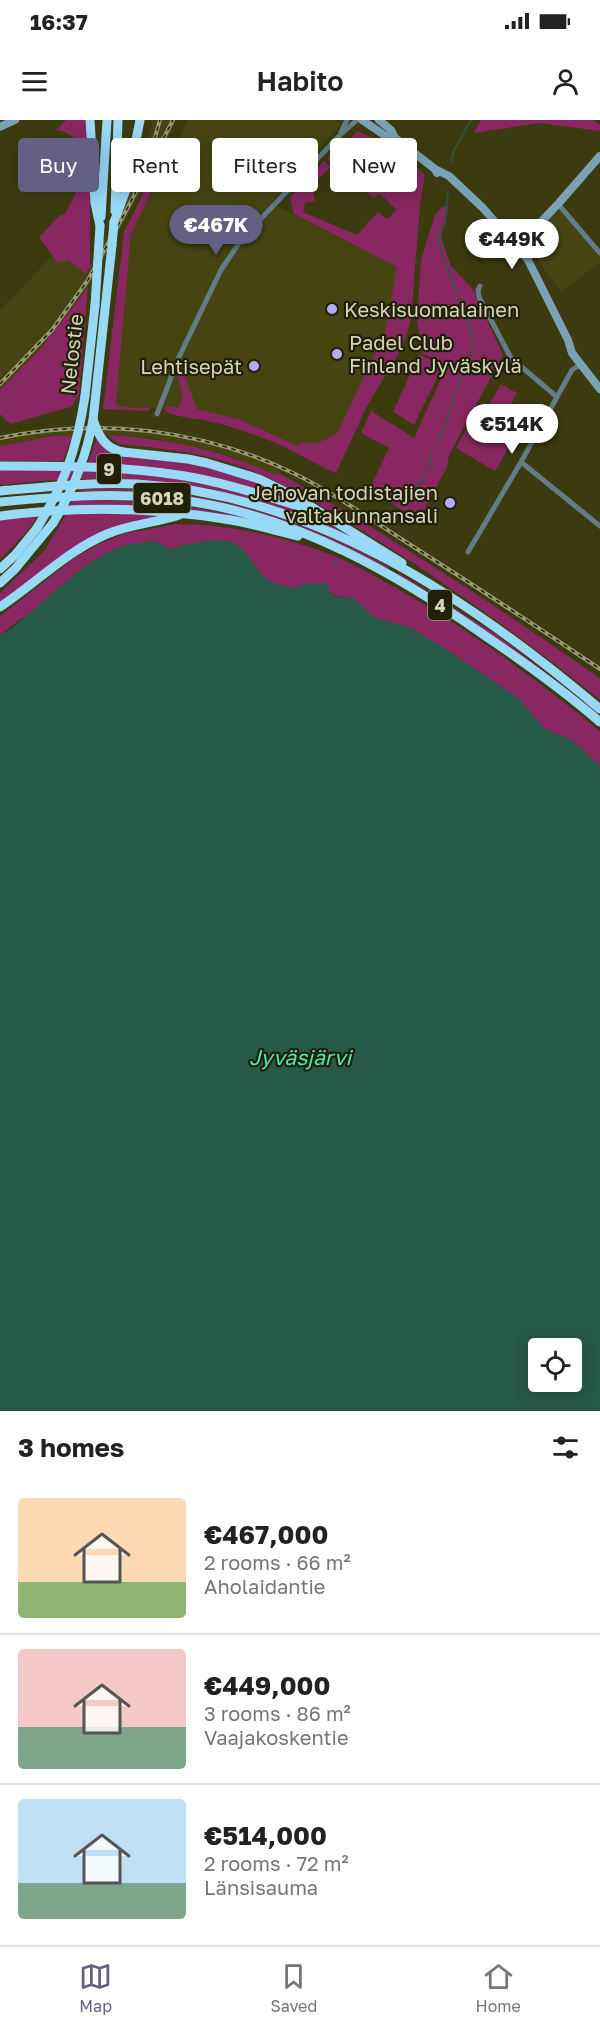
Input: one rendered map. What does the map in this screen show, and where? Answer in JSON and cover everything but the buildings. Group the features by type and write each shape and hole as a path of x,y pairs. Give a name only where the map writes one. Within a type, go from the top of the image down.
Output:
{"highway":[{"path":"90,120 95,204 100,226"},
{"name":"Nelostie","path":"0,569 37,528 52,504 67,471 80,425 94,305 107,120"},
{"name":"Nelostie","path":"0,583 15,570 53,523 65,504 86,452 93,420 109,278 116,188 118,120"},
{"path":"114,222 126,190 140,120"},
{"name":"4","path":"93,420 104,443 112,449 188,459 237,471 294,496 398,560 524,649 600,709"},
{"name":"9","path":"0,465 85,467 184,476 254,492 314,510"},
{"name":"6018","path":"0,491 99,483 137,484 225,497 278,511 335,533 428,583"},
{"name":"6018","path":"0,502 99,494 170,498 247,513 318,540"},
{"name":"4","path":"0,516 82,510 148,511 246,523 318,540 394,578 460,618 515,656 600,722"},
{"path":"0,607 59,562 89,543 123,528 165,520 181,514"}],"main road":[{"path":"0,127 15,120"},
{"path":"363,120 387,136 395,138"},
{"path":"379,120 392,130 395,138"},
{"path":"417,155 448,176 483,208 517,247 523,263 535,278 568,340 578,351 581,364 600,389"},
{"path":"517,247 600,156"}],"street":[{"path":"339,136 347,120"},
{"path":"156,414 179,357 228,258 241,240 339,136 357,120"},
{"path":"558,204 600,253"},
{"path":"480,286 479,297 511,358 557,397"},
{"path":"468,552 572,370 581,364"},
{"path":"521,462 600,526"}],"shaded area":[{"path":"66,120 85,120 87,138 74,138 56,130"},
{"path":"153,120 166,120 165,125 168,120 177,120 168,138 149,138"},
{"path":"188,120 336,120 341,124 318,150 318,138 212,138 212,192 281,192 271,203 397,267 394,339 326,462 226,423 184,412 124,407 116,404 131,234 152,192 200,192 200,138 179,138"},
{"path":"481,120 593,120 600,125 600,131 540,123 474,133"},
{"path":"358,131 372,138 350,138"},
{"path":"324,161 330,168 318,179 318,168"},
{"path":"417,168 425,175 420,204 411,320 402,348 367,406 336,473 269,440 225,425 166,412 165,406 178,408 183,395 177,376 182,368 197,409 238,419 298,446 300,443 315,443 324,440 337,433 385,333 397,267 294,214 290,198 296,192 312,192 315,201 305,203 303,212 357,235 378,212 387,219 397,210 380,194 373,198 368,193 417,192"},
{"path":"76,192 90,192 90,266 86,274 68,260 58,263 39,237 59,216 65,214"},
{"path":"130,192 141,192 88,287 42,347 0,390 0,311 51,257 58,263 68,259 86,273"},
{"path":"144,192 152,192 131,234 116,404 124,407 151,408 148,411 103,409 124,232"},
{"path":"449,205 441,237 451,266 472,288 503,355 449,455 447,467 419,520 369,490 389,448 361,433 371,411 414,438 447,366 422,353 417,321 421,260 435,215 441,208"},
{"path":"558,208 600,257 600,262 561,292 528,247"},
{"path":"88,287 79,395 71,407 10,424 0,414 0,390 42,347"},
{"path":"419,354 443,366 414,425 393,412"},
{"path":"501,384 517,393 503,419 486,410"},
{"path":"478,407 519,431 495,471 456,448"},
{"path":"78,425 168,431 244,450 281,464 275,475 230,456 153,438 108,435 54,436 0,446 0,435"},
{"path":"108,435 153,439 194,447 234,458 275,475 277,472 360,520 441,571 600,678 600,700 511,631 450,588 339,516 303,496 266,477 228,462 186,452 118,444"},
{"path":"54,436 72,436 63,461 0,461 0,446"},
{"path":"97,438 101,444 188,462 248,478 292,499 203,475 87,465"},
{"path":"0,468 136,474 225,488 268,499 310,515 350,536 290,511 198,487 134,480 88,479 0,485"},
{"path":"79,489 121,489 162,492 201,497 240,506 315,531 389,567 388,569 303,528 215,501 144,491 79,491"},
{"path":"72,501 147,502 187,507 226,513 246,518 246,520 69,507"},
{"path":"66,514 164,515 122,526 0,604 0,593 45,550"},
{"path":"38,516 28,530 0,560 0,520"},
{"path":"176,524 217,526 258,533 298,543 337,557 425,605 502,656 600,731 600,828 344,597 331,593 328,589 22,618 0,635 0,616 73,559 123,534"},
{"path":"399,573 497,635 599,714 598,716 501,642 398,575"}],"water":[{"name":"Jyväsjärvi","path":"215,540 229,541 241,548 263,576 276,583 293,587 327,583 331,594 337,597 354,598 373,617 411,628 455,655 518,698 545,729 569,739 600,766 600,1411 0,1411 0,635 11,629 84,566 106,553 125,545 149,541 158,542 170,550 181,545"}],"waterway":[{"path":"451,162 454,150 471,120"},
{"path":"437,445 474,343 469,321 460,304 439,245 438,233 445,223 448,192"},
{"path":"372,493 377,489 408,490 420,485 430,463 432,451"},
{"path":"334,565 336,561"}],"railway":[{"path":"155,138 160,120"},
{"path":"0,384 52,330 88,280 173,120"},
{"path":"0,438 74,428 112,428 186,437 258,458 293,473 340,499 600,669"}],"place":[{"name":"Keskisuomalainen","path":"332,309"},
{"name":"Padel Club Finland Jyväskylä","path":"337,354"},
{"name":"Lehtisepät","path":"254,366"},
{"name":"Jehovan todistajien valtakunnansali","path":"450,503"}]}
